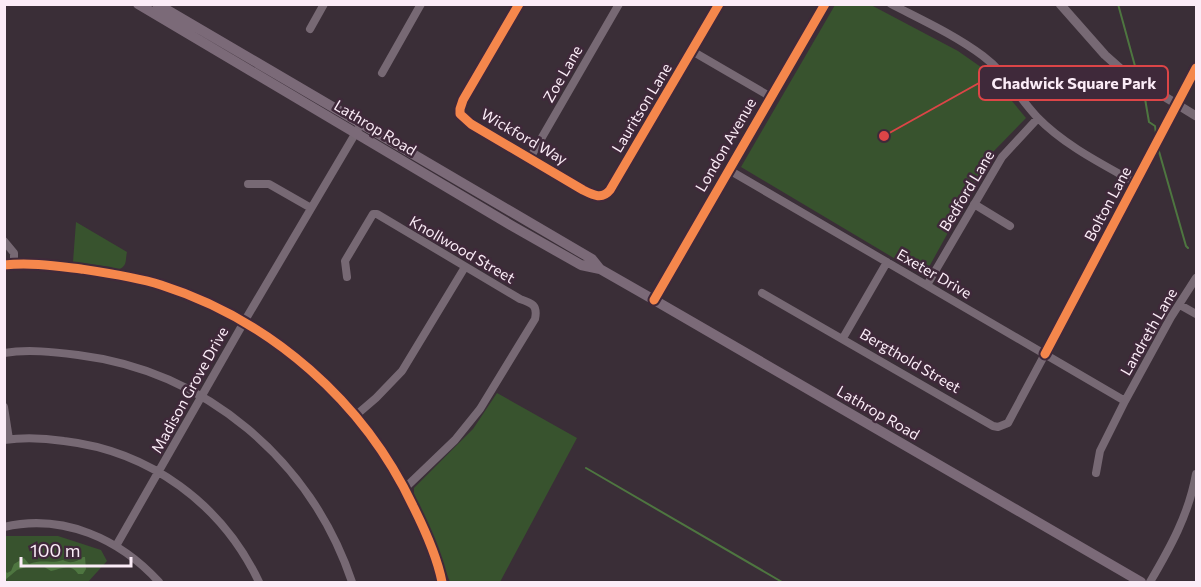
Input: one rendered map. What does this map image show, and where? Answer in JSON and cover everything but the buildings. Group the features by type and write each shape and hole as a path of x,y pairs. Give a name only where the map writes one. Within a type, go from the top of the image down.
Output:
{"main road":[{"name":"Lathrop Road","path":"157,4 592,259 600,269"},
{"name":"Lathrop Road","path":"142,5 355,134 581,266 600,269 1141,582"}],"street":[{"path":"310,29 324,4"},
{"path":"382,73 421,4"},
{"name":"Wickford Way","path":"519,4 463,100 460,114 471,124 575,184"},
{"name":"Zoe Lane","path":"531,158 619,4"},
{"name":"Lauritson Lane","path":"575,184 592,194 606,195 719,4"},
{"name":"London Avenue","path":"654,300 825,4"},
{"path":"891,4 950,34 982,55 1010,81 1038,118 1051,130 1079,150 1136,183"},
{"path":"1060,4 1105,55 1123,71 1197,116"},
{"path":"692,51 771,97"},
{"name":"Bolton Lane","path":"963,408 993,426 1005,425 1012,416 1197,68"},
{"name":"Bedford Lane","path":"927,285 1002,157 1038,118"},
{"name":"Madison Grove Drive","path":"116,546 361,124"},
{"name":"Exeter Drive","path":"729,170 1125,401"},
{"path":"248,183 269,184 311,208"},
{"path":"974,204 1010,226"},
{"name":"Knollwood Street","path":"347,277 345,261 373,214 534,305 537,309 535,319 480,408 455,440 405,488"},
{"path":"4,241 14,253 14,264"},
{"path":"843,338 887,262"},
{"path":"4,265 111,273 161,285 217,307 295,356 329,386 370,433 405,488 424,529 442,582"},
{"path":"355,416 402,371 465,267"},
{"name":"Landreth Lane","path":"1096,473 1100,452 1125,401 1197,278"},
{"name":"Bergthold Street","path":"762,293 963,408"},
{"path":"1180,304 1197,314"},
{"path":"4,352 53,352 96,357 135,367 203,396 241,423 267,446 302,486 325,519 352,582"},
{"path":"4,407 7,440 46,438 109,449 142,462 188,491 206,507 233,538 259,582"},
{"path":"1150,582 1185,515 1197,474"},
{"path":"4,527 26,523 84,531 135,558 159,582"}],"shaded area":[{"path":"835,5 871,5 958,51 988,72 1026,118 992,153 924,276 741,167"},
{"path":"76,222 127,252 123,267 117,270 111,267 73,262"},
{"path":"497,393 577,438 500,582 450,582 414,494 414,488 473,429"},
{"path":"4,536 58,536 101,550 107,561 88,582 5,582"},
{"path":"85,557 86,569 83,574 78,574 69,568 51,571 41,565 17,570 5,580 5,570 7,573 11,571 14,564 24,558 29,564 63,560 73,562"}],"waterway":[{"path":"1118,4 1138,77"},
{"path":"1143,87 1149,122 1155,126 1156,134"},
{"path":"1158,148 1188,248"},
{"path":"586,468 782,582"}],"cycle path":[{"path":"519,4 463,100 460,114 471,124 583,190 601,196 610,190 719,4"},
{"path":"654,300 825,4"},
{"path":"1045,354 1196,68"},
{"path":"4,265 33,264 62,267 151,282 201,300 240,320 276,343 310,370 341,400 393,468 426,534 442,582"}],"place":[{"name":"Chadwick Square Park","path":"884,136"}]}
